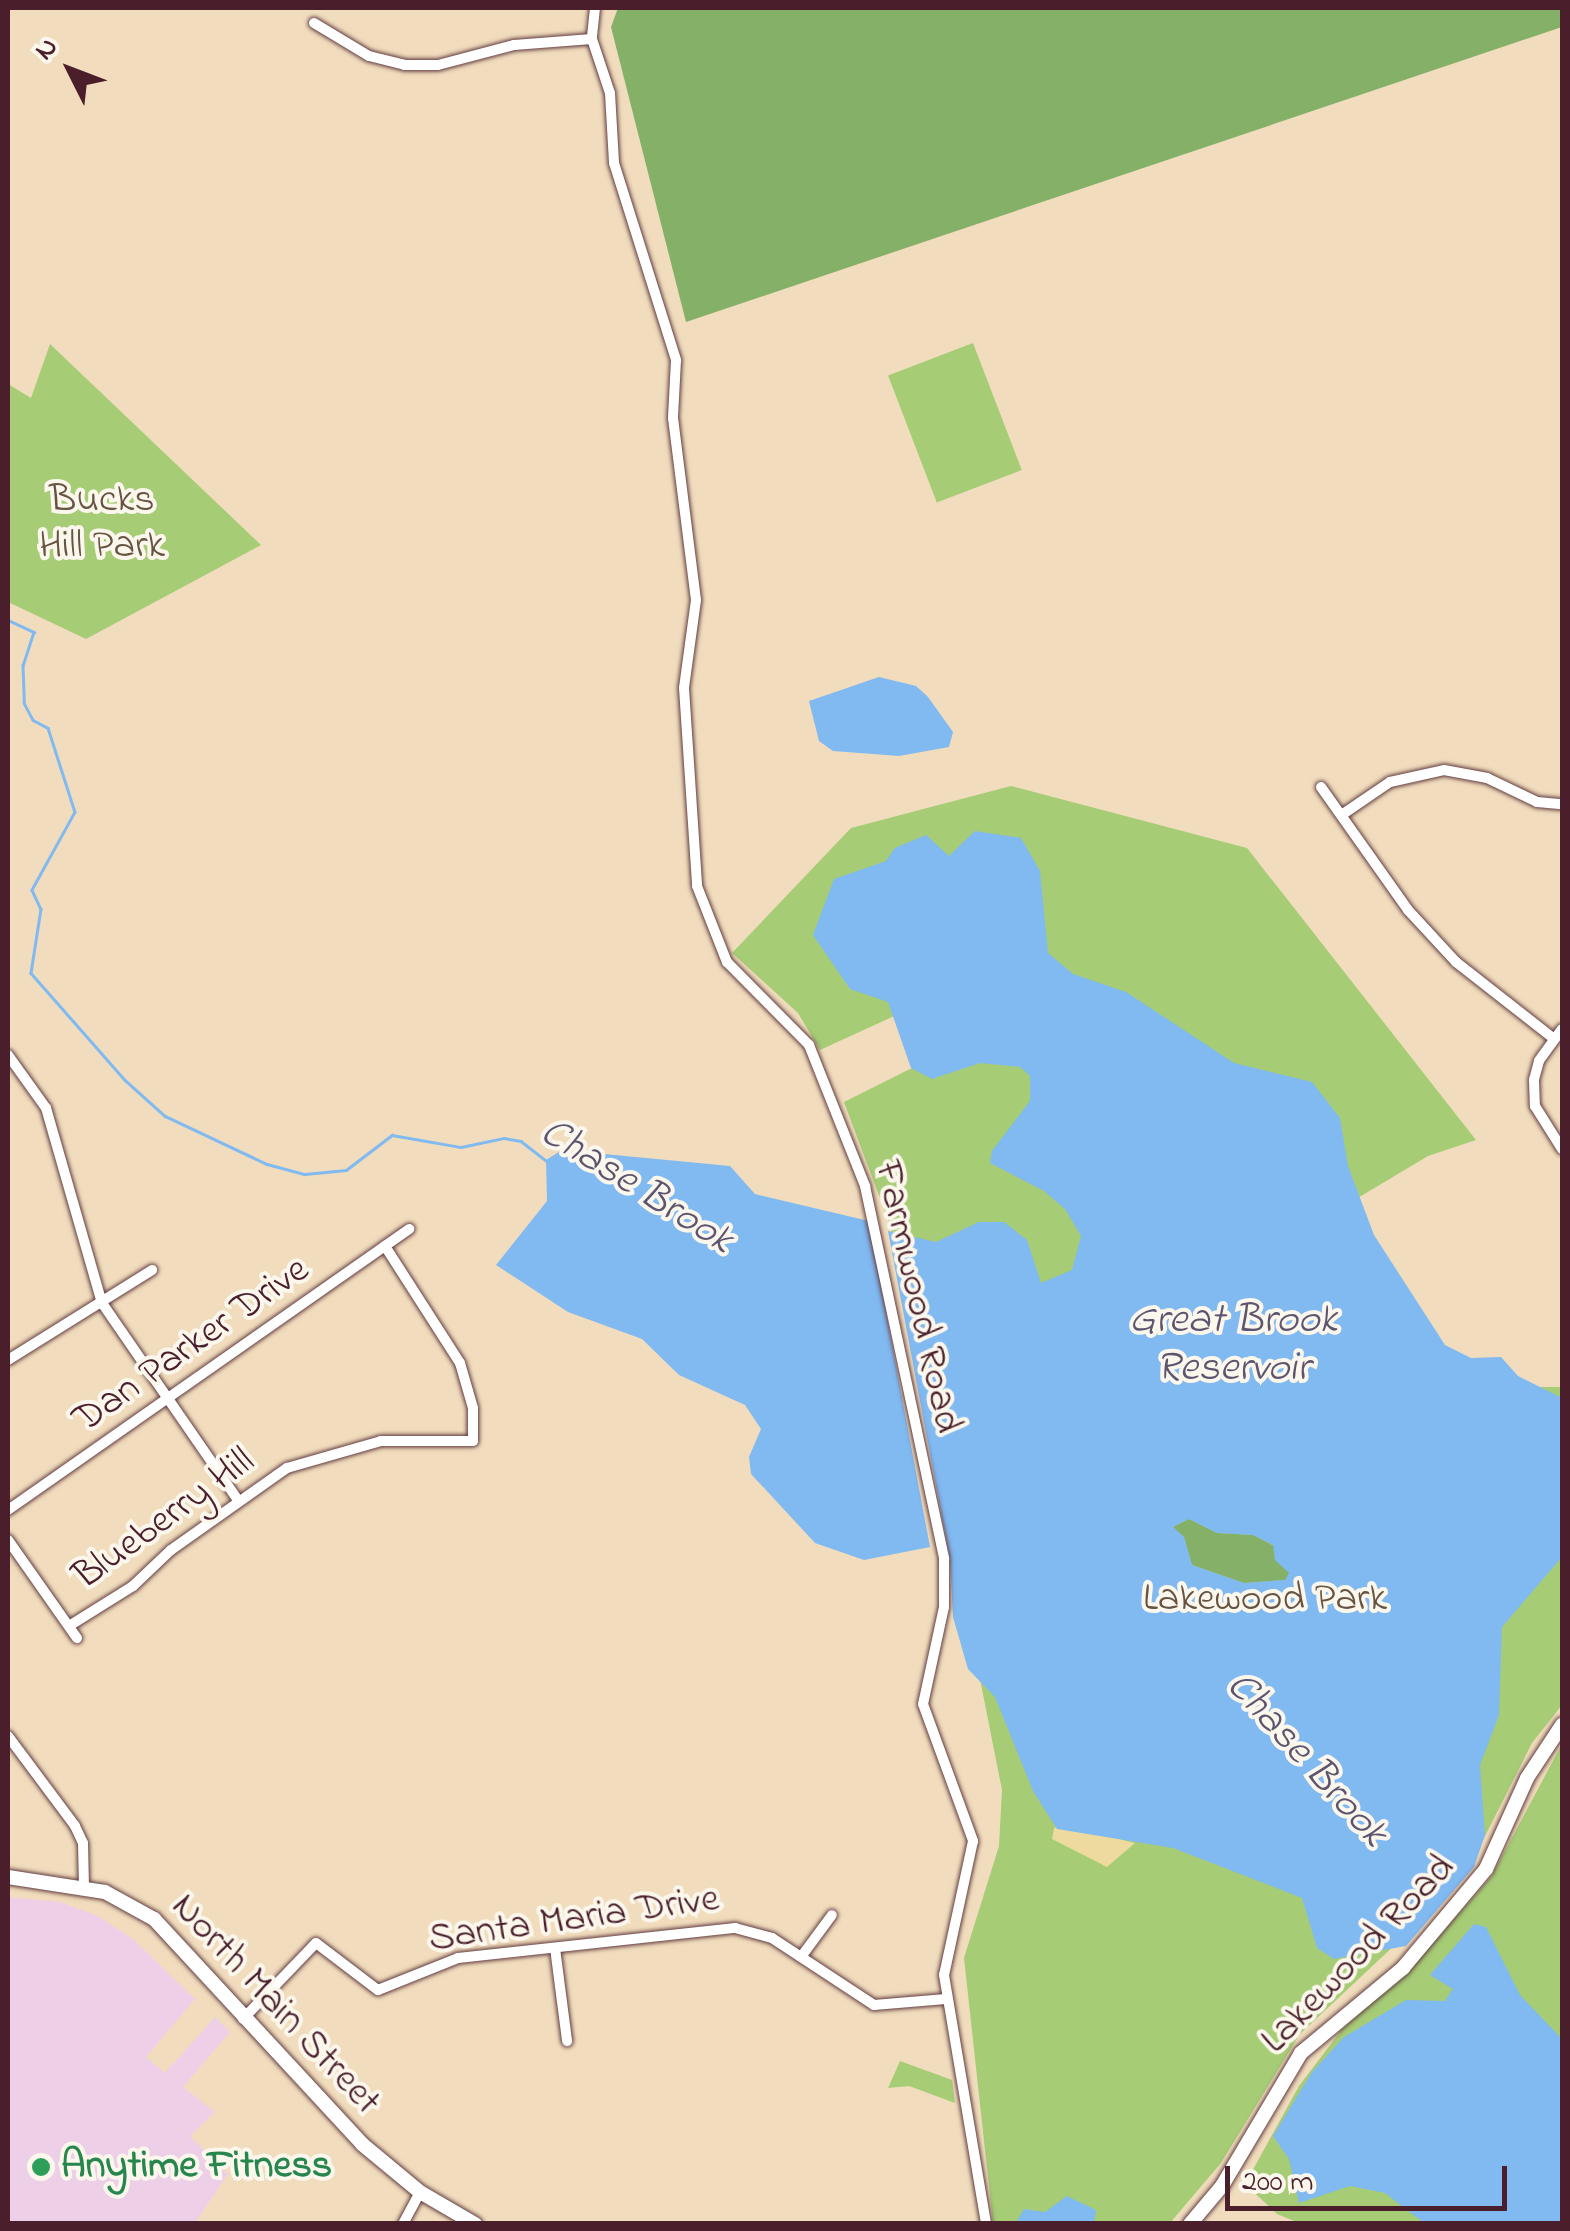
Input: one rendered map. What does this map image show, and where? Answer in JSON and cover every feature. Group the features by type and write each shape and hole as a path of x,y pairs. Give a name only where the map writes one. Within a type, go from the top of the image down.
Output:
{"main road":[{"name":"Lakewood Road","path":"1190,2224 1222,2186 1301,2054 1403,1968 1486,1870 1527,1778 1562,1725"},
{"name":"North Main Street","path":"8,1877 84,1888 132,1904 154,1920 242,2020 362,2144 420,2192 476,2224"}],"street":[{"name":"Farmwood Road","path":"595,8 592,39 610,93 614,163 676,360 672,418 696,600 684,688 697,886 727,962 809,1045 865,1186 944,1558 944,1607 923,1704 926,1727 967,1812 972,1841 947,1940 946,1999 986,2224"},
{"path":"314,23 369,56 404,65 438,65 514,45 592,39"},
{"path":"1343,814 1390,782 1444,770 1488,778 1536,802 1562,804"},
{"path":"1321,787 1408,910 1456,962 1553,1038"},
{"path":"1562,1029 1537,1069 1535,1106 1562,1149"},
{"path":"8,1055 46,1108 102,1303 238,1500"},
{"name":"Dan Parker Drive","path":"8,1510 410,1229"},
{"name":"Blueberry Hill","path":"69,1626 133,1586 238,1500 287,1468 331,1452 382,1441 473,1441 473,1408 460,1364 386,1246"},
{"path":"8,1360 152,1270"},
{"path":"8,1540 78,1638"},
{"path":"8,1736 83,1843 84,1888"},
{"path":"801,1957 832,1915"},
{"name":"Santa Maria Drive","path":"242,2020 316,1943 378,1990 448,1960 743,1928 801,1957 874,2005 946,1999"},
{"path":"555,1948 568,2041"},
{"path":"403,2224 420,2192"}],"shaded area":[{"path":"8,1897 60,1902 96,1915 133,1939 195,1999 146,2057 165,2073 215,2017 230,2032 183,2087 215,2112 190,2136 228,2174 195,2223 8,2223"}],"green space":[{"path":"618,8 1562,8 1562,27 686,322 611,27"},
{"path":"973,343 1022,470 937,503 888,376"},
{"name":"Bucks Hill Park","path":"50,344 261,545 86,639 8,602 8,384 31,398"},
{"name":"Great Brook Reservoir","path":"1011,786 1247,848 1476,1140 1428,1156 1346,1205 1443,1361 1526,1387 1562,1387 1562,1705 1532,1743 1476,1854 1399,1941 1300,2034 1221,2163 1170,2223 993,2223 964,1958 999,1846 1002,1790 890,1225 844,1102 972,1038 927,1001 820,1050 798,1013 732,953 851,828"},
{"path":"1189,1519 1217,1533 1253,1535 1274,1546 1290,1572 1285,1580 1244,1583 1192,1565 1184,1537 1173,1527"},
{"path":"1562,1744 1562,2223 1299,2223 1277,2214 1245,2184 1299,2086 1343,2028 1417,1961 1491,1877"},
{"path":"900,2061 952,2080 955,2103 909,2086 888,2088"}],"sand":[{"path":"1063,1825 1135,1843 1107,1867 1052,1839 1054,1828"}],"water":[{"path":"879,677 916,686 928,697 953,732 949,747 899,756 833,751 819,741 809,701"},
{"name":"Great Brook Reservoir","path":"975,831 1021,838 1040,871 1048,953 1073,974 1126,992 1234,1063 1312,1082 1340,1118 1348,1166 1374,1235 1445,1345 1471,1358 1501,1357 1518,1376 1562,1398 1562,1557 1502,1627 1499,1715 1480,1765 1485,1835 1474,1867 1406,1946 1334,1959 1317,1948 1302,1898 1173,1848 1057,1829 1033,1791 995,1697 968,1669 953,1617 950,1560 888,1231 936,1242 979,1222 1004,1222 1027,1240 1041,1283 1072,1270 1081,1236 1065,1209 1044,1191 990,1163 992,1151 1030,1101 1030,1076 1020,1067 980,1063 932,1079 911,1068 888,1002 850,989 813,935 834,879 886,861 895,848 926,835 949,856","holes":["1189,1519 1217,1533 1253,1535 1273,1545 1275,1560 1289,1573 1285,1580 1244,1583 1192,1565 1184,1537 1173,1527"]},
{"path":"562,1150 730,1166 755,1194 869,1221 930,1547 864,1560 815,1543 751,1474 749,1457 761,1429 745,1405 679,1375 642,1339 568,1312 496,1265 547,1201 546,1160"},
{"path":"1474,1924 1486,1927 1520,1995 1562,2039 1562,2223 1424,2223 1385,2193 1350,2186 1299,2203 1289,2159 1273,2136 1312,2072 1344,2037 1406,2000 1445,2001 1453,1989 1430,1975"},
{"path":"1067,2196 1096,2210 1094,2223 1016,2223 1024,2209 1045,2212"}],"waterway":[{"name":"Chase Brook","path":"8,620 34,632 23,665 24,703 33,720 48,728 75,812 32,890 41,909 31,973 125,1080 165,1116 267,1164 305,1174 346,1170 392,1135 461,1147 504,1138 521,1141 547,1161"}],"place":[{"name":"Anytime Fitness","path":"41,2167"}],"park label":[{"name":"Lakewood Park","path":"1265,1600"}]}
